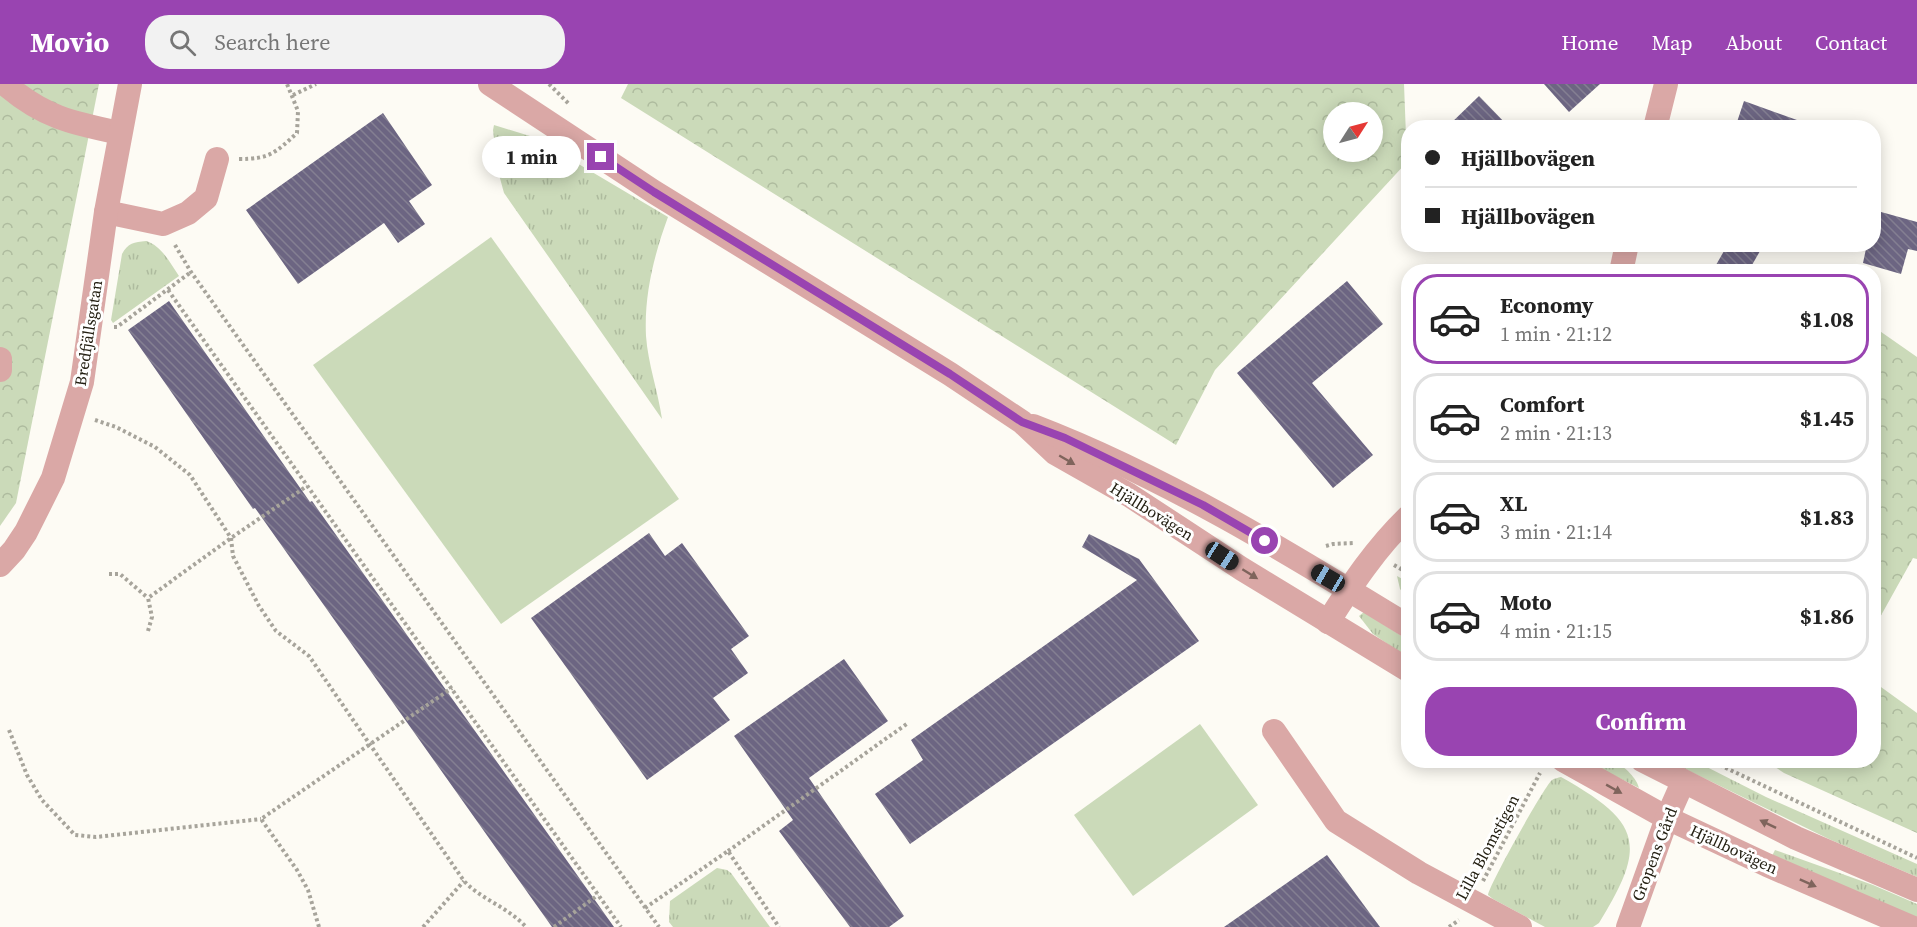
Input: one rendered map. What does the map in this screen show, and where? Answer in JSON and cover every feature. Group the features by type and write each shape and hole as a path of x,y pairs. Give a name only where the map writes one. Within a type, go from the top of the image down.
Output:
{"street":[{"path":"5,84 21,98 51,116 120,133"},
{"name":"Bredfjällsgatan","path":"0,565 26,532 53,477 82,382 105,212 130,84"},
{"name":"Hjällbovägen","path":"490,84 654,192 921,355 1022,422 1055,453 1129,495 1242,569 1401,666"},
{"path":"1657,120 1666,84"},
{"path":"105,212 163,224 188,213 206,198 217,159"},
{"path":"0,359 0,370"},
{"name":"Hjällbovägen","path":"1022,422 1065,438 1203,505 1401,622"},
{"path":"1328,622 1374,554 1401,524"},
{"path":"1274,731 1336,821 1419,873 1520,927"},
{"name":"Hjällbovägen","path":"1577,768 1667,818 1767,865 1911,927"},
{"path":"1657,768 1796,838 1917,890"},
{"name":"Gropens Gård","path":"1628,927 1667,818 1683,782"}],"path":[{"path":"217,159 261,159 280,149 297,133 298,111 293,95 286,84"},
{"path":"293,95 316,84"},
{"path":"549,84 571,106"},
{"path":"163,224 191,272 659,927"},
{"path":"90,324 117,327 191,272"},
{"path":"168,290 621,927"},
{"path":"116,427 155,447 190,475 231,538 233,556 259,606 276,631 309,656 464,881 474,891 502,907 526,927"},
{"path":"148,598 307,486"},
{"path":"1319,549 1333,544 1353,543 1401,569"},
{"path":"109,574 120,574 148,598 152,618 148,631"},
{"path":"9,730 27,775 42,800 75,835 96,837 261,819 452,688"},
{"path":"645,909 908,723"},
{"path":"1726,768 1917,858"},
{"name":"Lilla Blomstigen","path":"1449,927 1464,917 1540,773"},
{"path":"261,819 308,890 319,927"},
{"path":"728,851 779,927"},
{"path":"423,927 464,881"},
{"path":"554,927 598,895"}],"green space":[{"path":"0,84 99,84 16,503 0,526"},
{"path":"628,84 1404,84 1405,120 1401,120 1401,168 1215,370 1176,445 621,98"},
{"path":"494,125 533,137 668,217 651,275 646,321 649,357 662,419 504,193 498,171"},
{"path":"491,237 679,499 501,624 313,365"},
{"path":"146,241 161,251 179,276 113,323 111,320 122,254 132,244"},
{"path":"1881,332 1917,357 1917,559 1913,558 1881,615"},
{"path":"1397,576 1401,578 1400,589"},
{"path":"1364,612 1401,636 1401,653 1373,634 1359,616"},
{"path":"1881,687 1917,713 1917,833 1776,768 1881,768"},
{"path":"1200,724 1258,805 1133,896 1074,815"},
{"path":"1599,768 1624,768 1639,788"},
{"path":"1683,768 1709,768 1766,797 1917,864 1917,877 1831,840"},
{"path":"1561,777 1608,808 1621,822 1628,837 1630,854 1625,873 1599,923 1593,927 1545,927 1488,895 1507,856 1547,787 1552,780"},
{"path":"1775,850 1873,885 1917,904 1917,920 1772,856"},
{"path":"717,868 731,873 770,927 673,927 669,922 670,901"}],"building":[{"path":"1544,84 1600,84 1569,112"},
{"path":"1479,96 1502,120 1454,120"},
{"path":"1744,101 1797,120 1738,120"},
{"path":"383,113 432,185 409,201 425,224 398,243 384,223 298,284 246,210"},
{"path":"1881,212 1917,222 1917,251 1908,249 1901,274 1881,268 1881,264 1863,263 1865,252 1881,252"},
{"path":"1723,252 1759,252 1753,264 1717,264"},
{"path":"1347,281 1383,324 1312,383 1373,455 1333,488 1237,373"},
{"path":"169,301 614,927 552,927 255,508 253,509 128,330"},
{"path":"649,533 665,556 682,543 749,636 731,649 748,673 713,698 730,720 647,780 531,618"},
{"path":"1089,534 1139,559 1199,641 910,844 875,794 923,760 911,740 1137,580 1082,547"},
{"path":"844,659 888,721 809,778 904,916 889,927 850,927 779,831 793,820 734,736"},
{"path":"1327,855 1380,927 1224,927"}],"route":[{"path":"601,157 950,374 1022,422 1065,438 1203,505 1265,541"}]}
